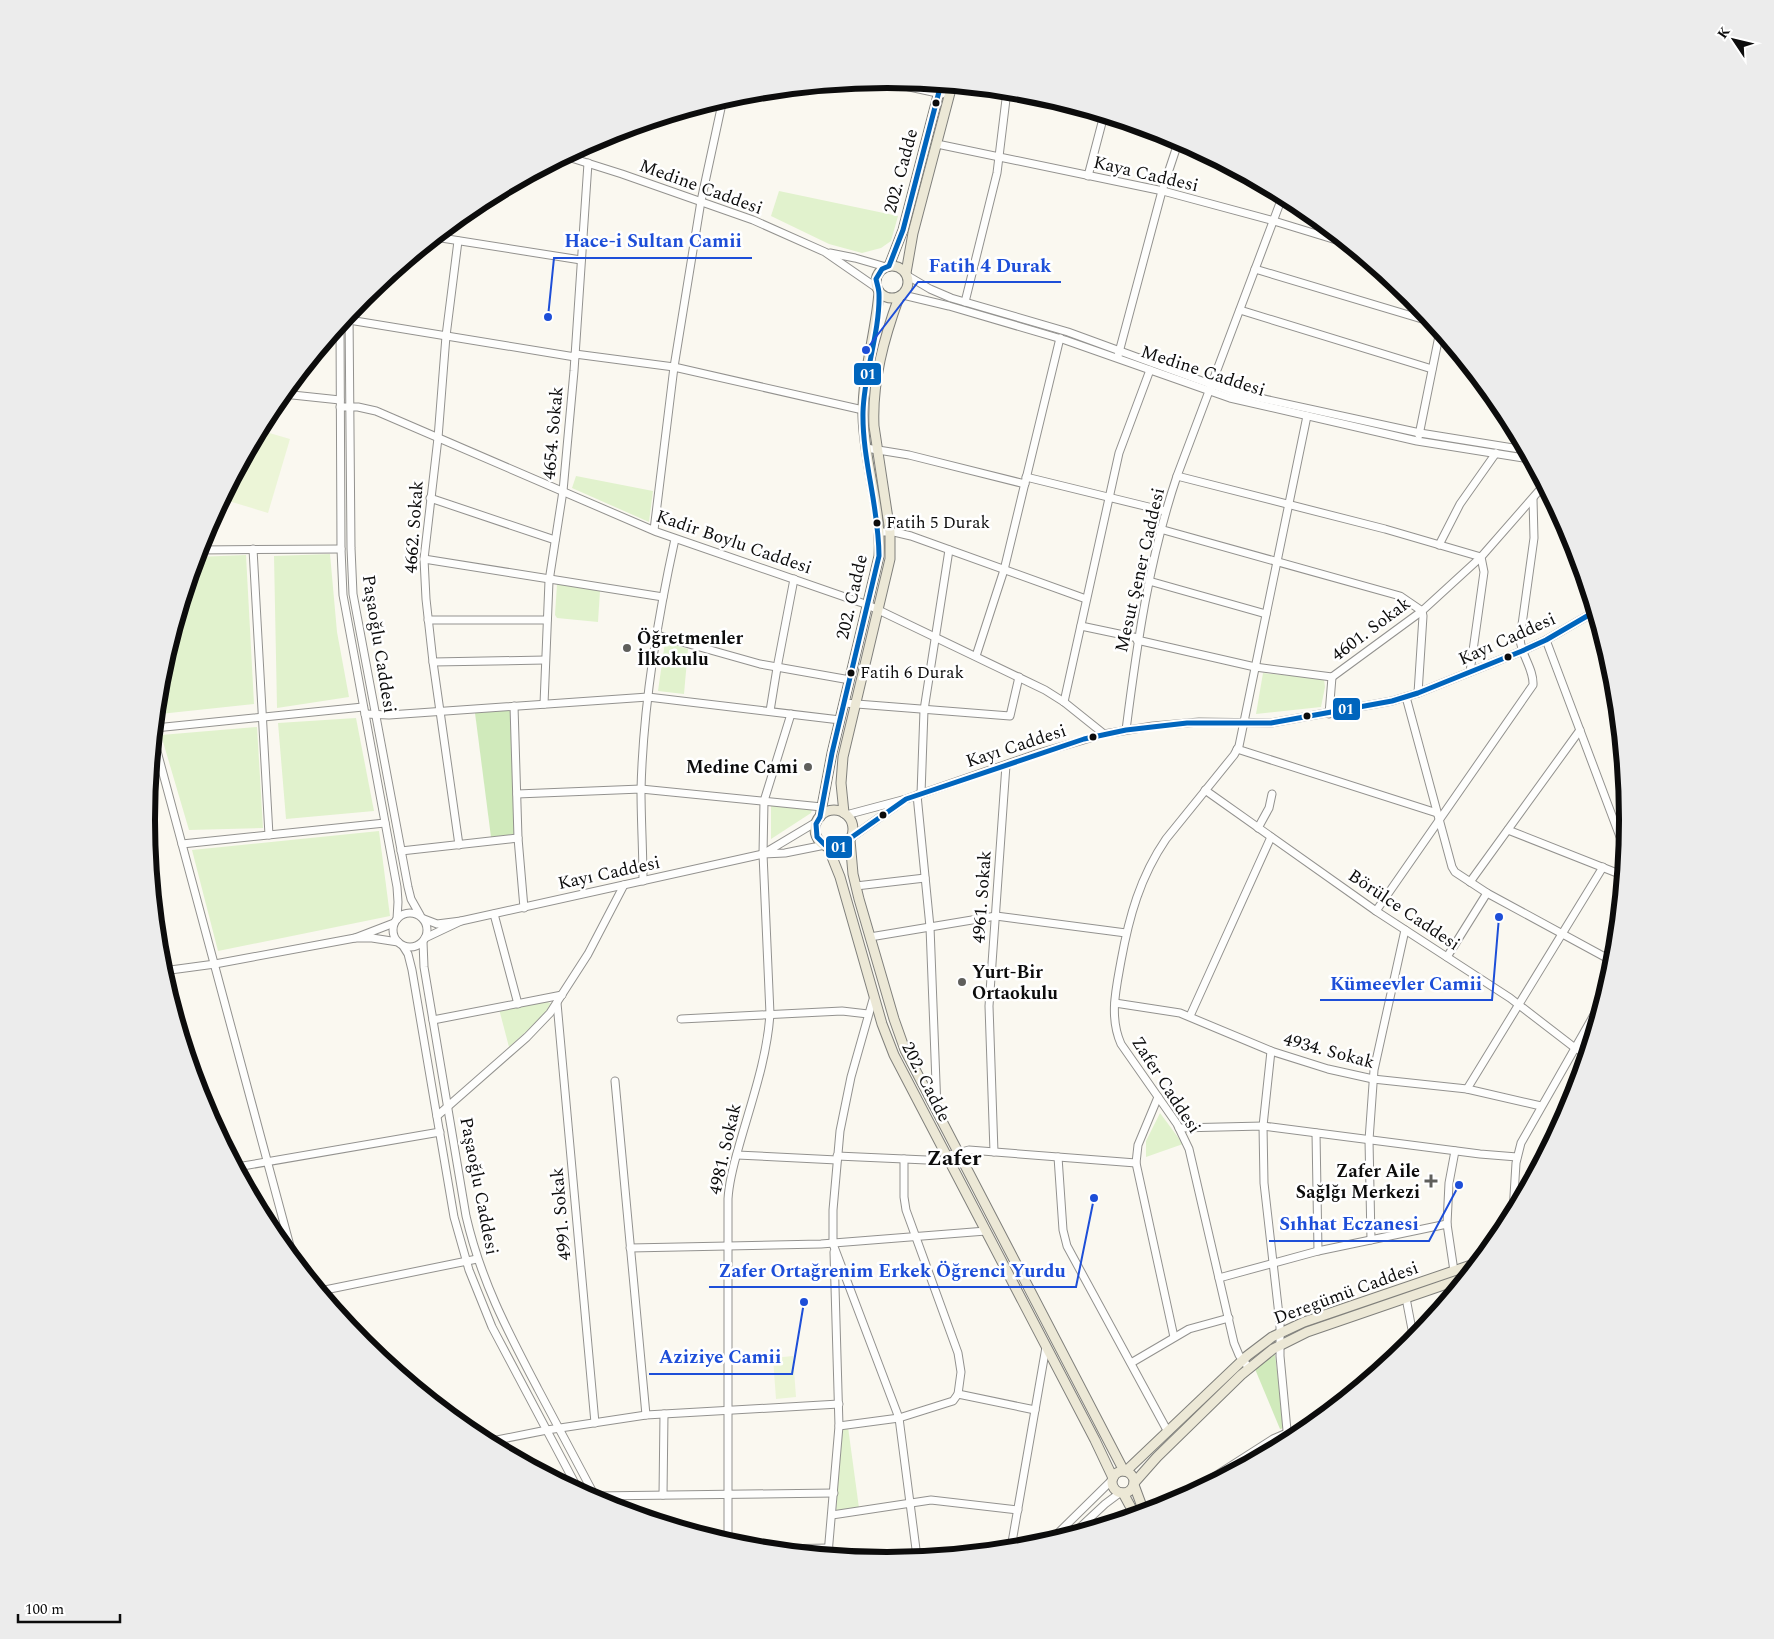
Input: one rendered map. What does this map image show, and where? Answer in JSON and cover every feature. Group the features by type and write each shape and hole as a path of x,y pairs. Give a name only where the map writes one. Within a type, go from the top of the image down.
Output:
{"main road":[{"name":"202. Cadde","path":"887,266 903,230 940,90"},
{"name":"202. Cadde","path":"907,274 913,233 950,91"},
{"path":"887,266 897,266 907,274 909,284 901,296 887,298 878,290 876,282 878,275 887,266"},
{"name":"202. Cadde","path":"819,819 840,720 879,556 879,532 866,448 863,410 878,290"},
{"name":"202. Cadde","path":"845,814 841,783 842,765 890,559 890,532 873,412 875,386 883,347 901,296"},
{"path":"831,811 839,811 845,814 852,825 851,838 840,847 827,846 819,840 816,833 819,819 831,811"},
{"name":"202. Cadde","path":"851,838 856,886 902,1044 1124,1471"},
{"name":"202. Cadde","path":"827,846 842,885 888,1042 1113,1479"},
{"name":"Deregümü Caddesi","path":"1124,1471 1243,1360 1264,1342 1280,1332 1304,1322 1467,1267"},
{"name":"Deregümü Caddesi","path":"1134,1484 1157,1457 1249,1368 1280,1345 1307,1332 1454,1281"},
{"path":"1134,1484 1130,1490 1122,1492 1115,1489 1113,1479 1117,1472 1124,1471 1132,1474 1142,1506"},
{"path":"1122,1492 1132,1509"}],"street":[{"path":"941,90 949,95"},
{"path":"965,302 1000,157 1006,98"},
{"path":"654,530 674,367 701,201 721,107"},
{"path":"1088,176 1103,120"},
{"name":"Kaya Caddesi","path":"937,144 1162,191 1333,239"},
{"path":"1118,355 1162,191 1177,147"},
{"name":"Medine Caddesi","path":"575,157 753,220 825,252 878,290"},
{"name":"4654. Sokak","path":"544,704 549,579 563,492 575,356 588,163"},
{"name":"Mesut Şener Caddesi","path":"1126,730 1138,639 1165,511 1280,203"},
{"path":"442,238 581,260"},
{"name":"4662. Sokak","path":"458,241 446,336 438,438 424,559 428,620 458,845"},
{"name":"Medine Caddesi","path":"825,252 887,266"},
{"path":"1256,269 1420,318"},
{"name":"Medine Caddesi","path":"907,274 944,296 1068,332 1150,370 1210,388 1419,437 1518,449"},
{"name":"Medine Caddesi","path":"901,296 949,306 1118,355 1210,388 1230,398 1307,416 1523,458"},
{"path":"1240,310 1432,369"},
{"path":"355,317 446,336 575,356 674,367 863,410"},
{"name":"Paşaoğlu Caddesi","path":"349,324 352,587 410,894 422,917"},
{"name":"Paşaoğlu Caddesi","path":"340,334 343,596 397,887 396,921"},
{"path":"976,656 1004,570 1060,338"},
{"path":"1419,437 1438,339"},
{"path":"1064,702 1119,452 1150,370"},
{"name":"Kadir Boylu Caddesi","path":"291,395 376,411 654,530 878,609 1045,690 1064,702 1104,734"},
{"name":"Zafer Caddesi","path":"1249,1368 1236,1349 1190,1153 1179,1128 1121,1044 1115,1025 1115,1003 1126,933 1137,895 1150,865 1166,839 1237,749 1244,724 1307,416"},
{"path":"866,448 909,454 1165,511"},
{"path":"1439,545 1460,504 1496,453"},
{"path":"1177,476 1289,504 1481,557 1484,572 1470,672"},
{"name":"4601. Sokak","path":"1081,626 1255,667 1332,677 1422,611 1481,557 1540,490"},
{"path":"430,498 555,540"},
{"path":"1376,911 1438,817 1532,684 1532,678 1522,651 1521,631 1534,538 1533,499"},
{"path":"1160,529 1400,596 1422,611 1424,621 1418,693"},
{"path":"879,532 911,536 1086,600"},
{"path":"643,881 642,790 648,697 663,597 675,538"},
{"path":"252,549 270,835"},
{"path":"207,550 341,549"},
{"path":"937,1112 930,927 919,795 924,710 949,550"},
{"path":"424,559 663,597"},
{"path":"770,711 794,579"},
{"path":"1149,581 1266,614"},
{"name":"Kayı Caddesi","path":"845,814 919,795 1039,753 1104,734 1199,722 1271,723 1329,714 1406,697 1522,651 1546,640 1589,615"},
{"path":"428,620 547,620"},
{"path":"657,635 777,668 850,680"},
{"path":"1546,640 1618,833"},
{"path":"433,662 545,660"},
{"path":"844,703 1010,716 1019,677"},
{"path":"1329,714 1332,677"},
{"path":"161,727 364,711 376,715 440,712 648,697 840,720"},
{"path":"1406,697 1452,867 1457,874 1487,893 1606,958"},
{"path":"514,706 518,838 524,908"},
{"name":"4981. Sokak","path":"728,1534 726,1247 728,1190 764,1052 770,1014 763,854 764,801 792,714"},
{"path":"1470,882 1580,730"},
{"path":"1237,749 1438,817"},
{"path":"158,756 288,1240"},
{"name":"4961. Sokak","path":"994,1152 989,1028 1006,765"},
{"path":"517,794 642,790 822,807"},
{"name":"Börülce Caddesi","path":"1205,790 1376,911 1518,1004 1581,1052"},
{"path":"1258,828 1269,808 1272,794"},
{"name":"Kayı Caddesi","path":"851,838 906,799"},
{"name":"Kayı Caddesi","path":"763,854 819,819"},
{"path":"182,844 385,823"},
{"path":"1508,830 1617,872"},
{"path":"1190,1016 1271,837"},
{"path":"402,851 518,838"},
{"name":"Kayı Caddesi","path":"422,917 437,924 461,921 763,854 785,853 827,846"},
{"path":"1467,1089 1603,867"},
{"path":"856,886 925,878"},
{"path":"437,1116 544,1021 591,950 624,885"},
{"path":"1447,957 1487,893"},
{"path":"171,970 215,964 355,938 396,921 409,912 422,917 428,929 424,940 414,947 379,939 355,938"},
{"path":"494,914 518,1004"},
{"path":"870,937 996,916 1126,933"},
{"path":"396,921 392,932 400,944"},
{"name":"Kayı Caddesi","path":"424,940 461,921"},
{"path":"1371,1240 1369,1140 1373,1079 1405,930"},
{"name":"Paşaoğlu Caddesi","path":"424,940 423,961 466,1216 477,1260 502,1322 591,1489"},
{"name":"Paşaoğlu Caddesi","path":"400,944 408,954 412,970 454,1217 466,1262 492,1327 574,1481"},
{"path":"433,1020 562,995"},
{"path":"828,1549 839,1426 833,1244 833,1210 837,1158 846,1099 874,996"},
{"name":"4991. Sokak","path":"557,1003 595,1423"},
{"name":"4934. Sokak","path":"1115,1003 1171,1010 1190,1016 1271,1051 1328,1070 1373,1079 1467,1089 1541,1106"},
{"path":"681,1019 842,1011 868,1014"},
{"path":"1514,1197 1517,1157 1524,1137 1591,1020"},
{"path":"1271,1051 1263,1126 1264,1183 1280,1332 1288,1432"},
{"path":"615,1081 646,1415"},
{"path":"1158,1097 1138,1145 1136,1163 1174,1337"},
{"path":"1179,1128 1263,1126 1455,1151 1517,1157"},
{"path":"243,1166 440,1132"},
{"path":"1316,1133 1318,1251"},
{"path":"737,1155 904,1159 947,1158 958,1152 969,1150 1136,1163"},
{"path":"1454,1271 1447,1224 1449,1183 1455,1151"},
{"path":"1058,1157 1064,1240 1168,1432"},
{"path":"839,1426 899,1418 953,1400 958,1394 960,1372 958,1353 904,1204 904,1159"},
{"path":"1219,1278 1318,1251 1447,1224"},
{"path":"630,1248 833,1244 915,1236 986,1232"},
{"path":"833,1244 899,1418 915,1551"},
{"path":"327,1290 477,1260"},
{"path":"1406,1298 1412,1329"},
{"path":"1130,1363 1189,1329 1228,1318"},
{"path":"1012,1540 1046,1347"},
{"path":"958,1394 1035,1410"},
{"path":"499,1440 547,1430 646,1415 839,1404"},
{"path":"664,1414 664,1495"},
{"path":"1236,1462 1266,1442 1274,1440"},
{"path":"1060,1531 1113,1479"},
{"path":"1083,1525 1105,1504 1122,1492"},
{"path":"611,1497 834,1493"},
{"path":"832,1516 934,1500 1018,1510"}],"green space":[{"path":"779,191 898,216 891,241 881,248 862,253 829,244 771,216"},
{"path":"266,432 290,439 268,513 228,501"},
{"path":"576,476 653,491 649,522 572,488"},
{"path":"330,554 337,632 349,697 277,708 274,556"},
{"path":"246,555 254,704 163,714 180,630 204,557"},
{"path":"557,584 600,591 598,622 557,618 555,615"},
{"path":"665,642 688,649 684,694 658,691"},
{"path":"1263,673 1324,679 1325,687 1321,707 1256,714"},
{"path":"511,710 515,834 491,837 475,713"},
{"path":"356,718 374,811 286,819 278,723"},
{"path":"257,727 263,828 189,830 161,735"},
{"path":"773,803 810,807 812,810 811,813 771,839 771,806"},
{"path":"379,831 390,916 218,951 192,850"},
{"path":"543,1000 552,1004 540,1019 509,1047 499,1009"},
{"path":"1160,1113 1183,1144 1146,1157 1146,1141"},
{"path":"1275,1354 1284,1428 1280,1429 1255,1369"},
{"path":"793,1356 796,1397 776,1399 773,1358"},
{"path":"841,1427 848,1427 859,1508 836,1512"}],"transit line":[{"name":"01","path":"940,89 903,230 889,266 882,269 876,279 879,292 879,309 864,397 863,430 876,520 879,556 832,753 820,817 816,824 817,837 825,845 836,848 844,845 852,837 906,799 1084,739 1126,730 1187,723 1271,723 1392,701 1418,693 1522,651 1546,640 1589,615"}],"place":[{"name":"Hace-i Sultan Camii","path":"548,317"},
{"name":"Fatih 4 Durak","path":"866,350"},
{"name":"Fatih 5 Durak","path":"877,523"},
{"name":"Öğretmenler İlkokulu","path":"627,648"},
{"name":"Fatih 6 Durak","path":"851,673"},
{"name":"Medine Cami","path":"808,767"},
{"name":"Kümeevler Camii","path":"1499,917"},
{"name":"Yurt-Bir Ortaokulu","path":"962,982"},
{"name":"Zafer Aile Sağlğı Merkezi","path":"1431,1181"},
{"name":"Sıhhat Eczanesi","path":"1459,1185"},
{"name":"Zafer Ortağrenim Erkek Öğrenci Yurdu","path":"1094,1198"},
{"name":"Aziziye Camii","path":"804,1302"}],"district":[{"name":"Zafer","path":"954,1158"}]}
